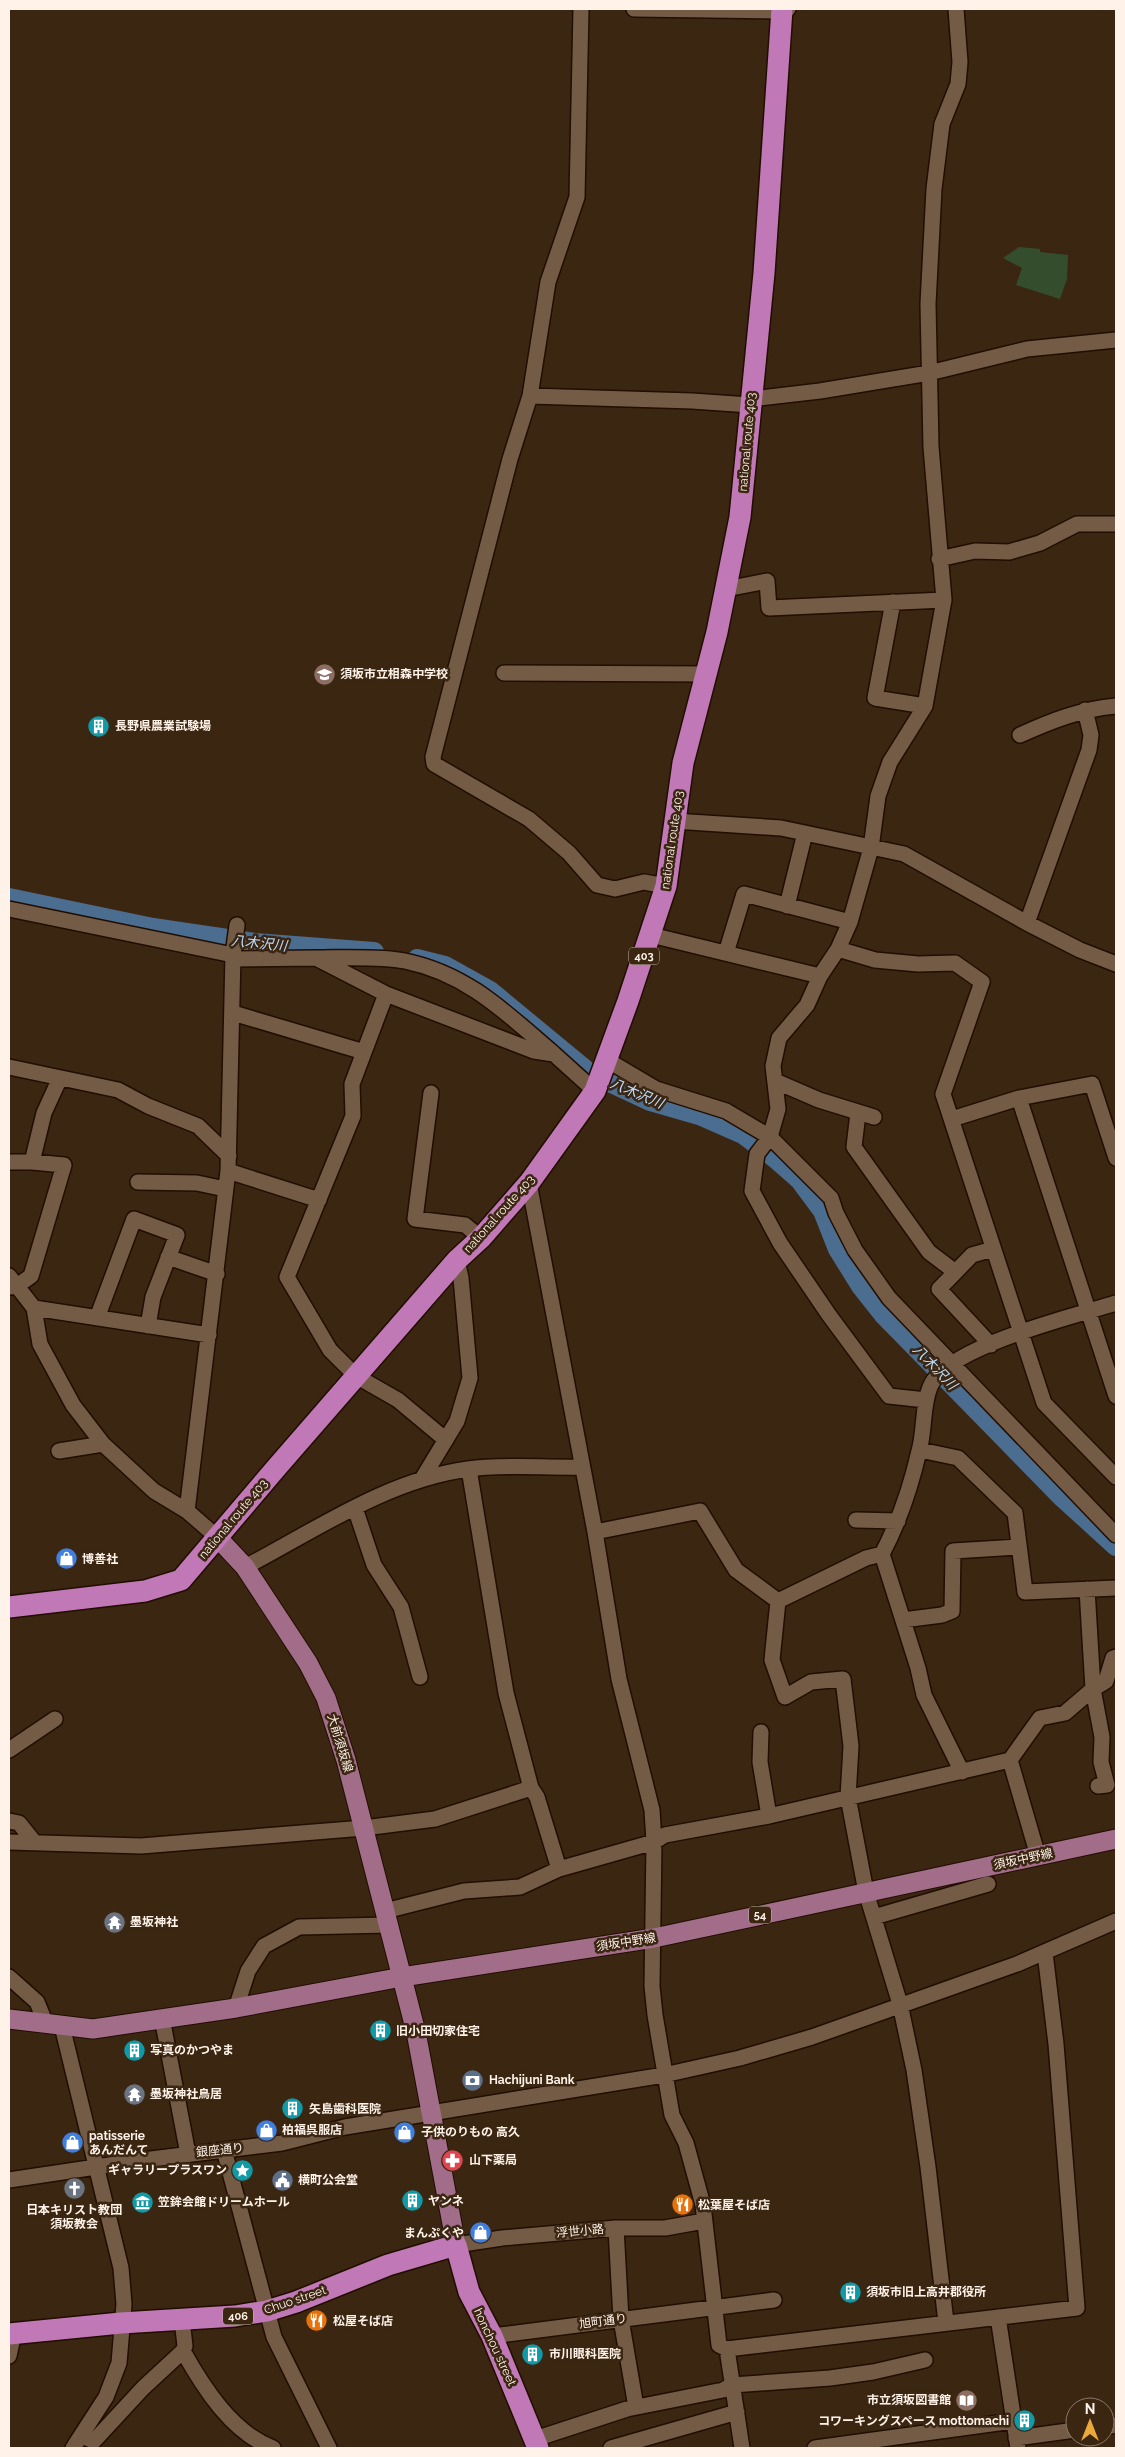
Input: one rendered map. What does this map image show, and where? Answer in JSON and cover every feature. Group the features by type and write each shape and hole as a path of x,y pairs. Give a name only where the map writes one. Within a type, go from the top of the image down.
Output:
{"highway":[{"name":"national route 403","path":"9,1607 145,1591 181,1580 457,1260 481,1238 529,1183 595,1091 651,934 666,886 683,763 726,589 740,517 764,273 783,9"},
{"name":"Chuo street","path":"11,2333 121,2323 235,2316 267,2311 296,2302 388,2265 456,2245"},
{"name":"honchou street","path":"456,2245 469,2292 492,2336 537,2444"}],"main road":[{"name":"大前須坂線","path":"217,1537 246,1567 308,1663 326,1698 346,1760 402,1977"},
{"name":"須坂中野線","path":"9,2019 93,2029 236,2008 402,1977 654,1938 1116,1839"},
{"path":"402,1977 416,2032 456,2245"}],"street":[{"path":"581,9 577,197 548,282 530,396 496,510 433,757 434,764 529,818 569,853 597,885 615,889 644,882 666,886"},
{"path":"634,9 783,9"},
{"path":"926,1400 889,1396 829,1315 780,1243 752,1191 757,1154 770,1137 778,1109 773,1066 779,1038 807,1005 820,976 838,949 850,922 871,848 878,796 890,762 925,706 944,600 939,559 931,447 928,304 934,189 942,124 958,84 960,62 956,9"},
{"path":"530,396 751,402 929,373 1027,349 1116,340"},
{"path":"939,559 975,551 1009,552 1040,543 1077,524 1116,524"},
{"path":"726,589 767,581 769,608 944,600"},
{"path":"893,602 875,698 925,706"},
{"path":"504,673 705,674"},
{"path":"1020,735 1048,722 1085,710 1116,706"},
{"path":"1027,924 1089,750 1091,735 1085,710"},
{"path":"674,822 781,828 904,854 1027,924 1080,950 1115,959"},
{"path":"787,906 805,833"},
{"path":"726,953 744,894 850,922"},
{"path":"9,910 234,957 403,960 440,971 487,996 595,1091"},
{"path":"187,1511 229,1163 234,957 237,925"},
{"path":"651,934 820,976"},
{"path":"838,949 875,960 918,964 955,963 982,982 943,1094 1044,1403 1116,1477"},
{"path":"316,958 386,994 534,1050 554,1054"},
{"path":"386,994 352,1084 353,1116 287,1277 330,1350 356,1376 398,1400 446,1440"},
{"path":"233,1013 364,1052"},
{"path":"607,1060 656,1089 726,1111 770,1137 831,1198 836,1213 855,1250 889,1298 1116,1535"},
{"path":"9,1067 118,1090 148,1106 198,1126 229,1163 319,1200"},
{"path":"32,1162 44,1113 60,1078"},
{"path":"774,1081 819,1100 874,1117"},
{"path":"952,1119 1019,1098 1092,1084 1116,1158"},
{"path":"431,1093 415,1219 465,1225 481,1238"},
{"path":"1019,1098 1116,1396"},
{"path":"858,1113 854,1147 929,1252 954,1271"},
{"path":"9,1162 64,1165 31,1276 11,1283 34,1308 40,1344 72,1405 103,1444 154,1491 187,1511 217,1537"},
{"path":"138,1182 197,1183 225,1189"},
{"path":"529,1183 595,1532 619,1679 652,1810 654,1842 652,1986 664,2075 672,2115 686,2143 703,2205 719,2345 727,2349 1077,2308 1056,2044 1045,1953"},
{"path":"97,1318 134,1218 177,1235 153,1297 148,1326"},
{"path":"991,1345 939,1289 972,1254 993,1249"},
{"path":"168,1257 217,1274"},
{"path":"422,1479 457,1421 470,1378 461,1278 457,1260"},
{"path":"962,1772 924,1695 882,1554 898,1521 920,1450 926,1400 930,1386 936,1376 966,1354 1116,1303"},
{"path":"34,1308 209,1336"},
{"path":"59,1452 103,1444"},
{"path":"920,1450 958,1458 1015,1513 1024,1592 1116,1588"},
{"path":"246,1567 355,1508 422,1479 469,1469 582,1467"},
{"path":"469,1469 506,1693 531,1788 537,1797 559,1869"},
{"path":"355,1508 374,1565 401,1607 420,1677"},
{"path":"595,1532 700,1511 736,1570 778,1600"},
{"path":"856,1520 898,1521"},
{"path":"903,1620 942,1615 952,1611 952,1552 1019,1547"},
{"path":"778,1600 866,1558 882,1554"},
{"path":"1087,1589 1093,1690 1102,1737 1101,1762 1106,1784 1098,1786"},
{"path":"778,1600 772,1660 785,1697 811,1682 843,1679 851,1746 848,1797 866,1892 900,2004 914,2070 928,2168 946,2322"},
{"path":"236,2008 248,1971 264,1946 299,1927 387,1918 464,1891 520,1886 559,1869 654,1842 665,1836 769,1816 1010,1760 1040,1718 1065,1713 1106,1681 1113,1658 1116,1657"},
{"path":"9,1750 55,1719"},
{"path":"761,1732 760,1762 769,1816"},
{"path":"1010,1760 1038,1856"},
{"path":"9,1842 141,1846 364,1828 435,1818 531,1788"},
{"path":"9,1821 19,1823 35,1843"},
{"path":"874,1917 988,1884"},
{"name":"銀座通り","path":"9,2180 188,2154 282,2143 345,2127 664,2075 740,2058 803,2039 1045,1953 1116,1921"},
{"path":"9,1977 36,2002 54,2025 96,2168 121,2268 124,2304 119,2363 106,2397 78,2442"},
{"path":"162,2018 188,2154"},
{"path":"224,2150 278,2349 329,2448"},
{"name":"浮世小路","path":"456,2245 502,2238 616,2228 665,2228 704,2221"},
{"path":"616,2228 621,2318 636,2407"},
{"name":"旭町通り","path":"492,2336 621,2318 774,2300"},
{"path":"998,2317 1017,2443 1065,2432"},
{"path":"78,2442 94,2441 144,2388 183,2352 185,2346 182,2320"},
{"path":"9,2356 11,2333"},
{"path":"727,2349 742,2448"},
{"path":"183,2352 195,2373 221,2409 236,2424 271,2448"},
{"path":"537,2444 636,2407 723,2390 732,2385 830,2378 873,2372 925,2360"},
{"path":"611,2448 737,2412"},
{"path":"816,2448 1013,2421"}],"green space":[{"path":"1019,247 1040,249 1040,252 1068,255 1067,279 1060,299 1016,285 1022,268 1003,258"}],"waterway":[{"name":"八木沢川","path":"9,898 153,928 255,943 374,952"},
{"name":"八木沢川","path":"417,959 445,966 490,991 588,1072 650,1101 702,1116 743,1134 775,1158 800,1180 823,1211 838,1249 861,1286 884,1315 1061,1496 1116,1546"}],"place":[{"name":"須坂市立相森中学校","path":"324,674"},
{"name":"長野県農業試験場","path":"99,726"},
{"name":"博善社","path":"66,1559"},
{"name":"墨坂神社","path":"114,1922"},
{"name":"旧小田切家住宅","path":"380,2031"},
{"name":"写真のかつやま","path":"134,2050"},
{"name":"Hachijuni Bank","path":"473,2080"},
{"name":"墨坂神社鳥居","path":"134,2094"},
{"name":"矢島歯科医院","path":"293,2109"},
{"name":"柏福呉服店","path":"266,2130"},
{"name":"子供のりもの 高久","path":"405,2132"},
{"name":"patisserie あんだんて","path":"73,2143"},
{"name":"山下薬局","path":"453,2160"},
{"name":"ギャラリープラスワン","path":"243,2170"},
{"name":"横町公会堂","path":"282,2180"},
{"name":"日本キリスト教団 須坂教会","path":"74,2189"},
{"name":"ヤンネ","path":"412,2201"},
{"name":"笠鉾会館ドリームホール","path":"142,2202"},
{"name":"松葉屋そば店","path":"682,2205"},
{"name":"まんぷくや","path":"480,2233"},
{"name":"須坂市旧上高井郡役所","path":"850,2292"},
{"name":"松屋そば店","path":"317,2321"},
{"name":"市川眼科医院","path":"533,2354"},
{"name":"市立須坂図書館","path":"967,2400"},
{"name":"コワーキングスペース mottomachi","path":"1025,2421"}]}
